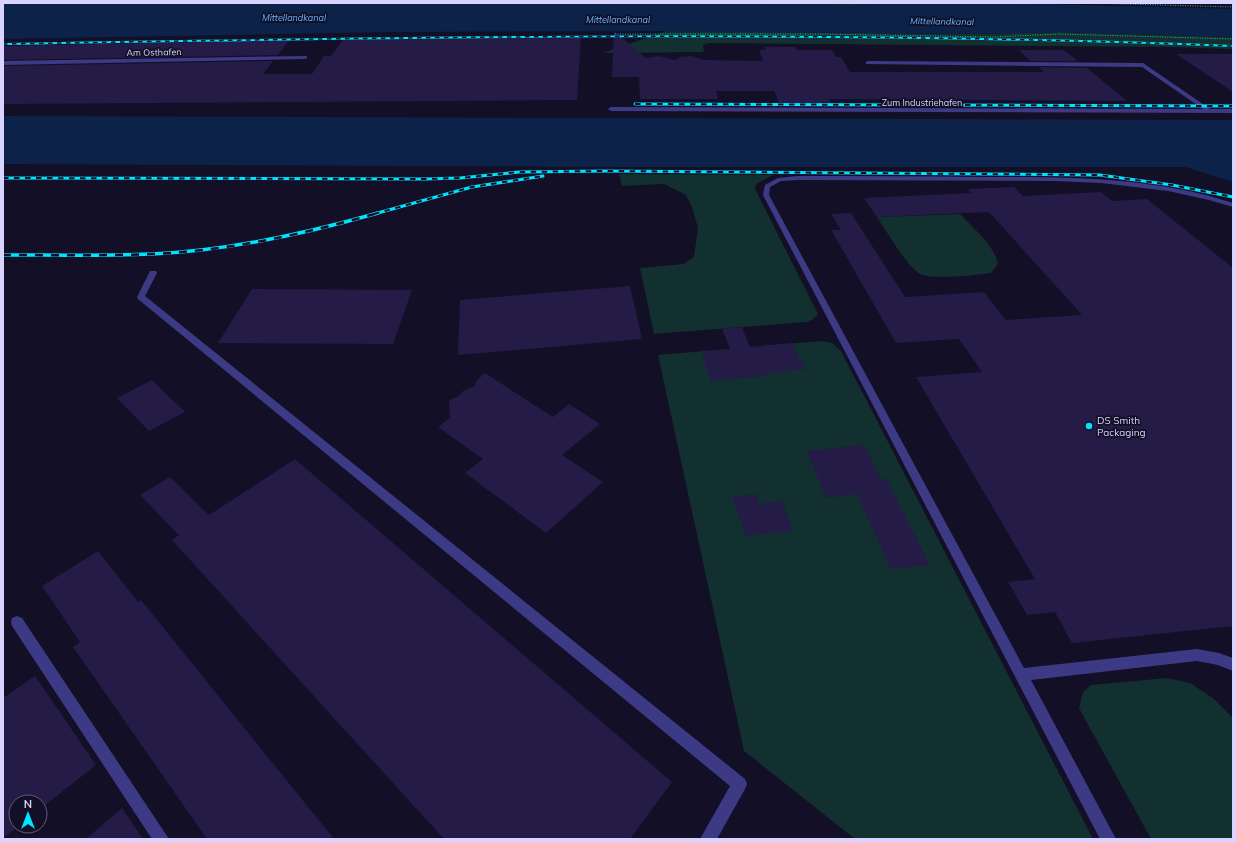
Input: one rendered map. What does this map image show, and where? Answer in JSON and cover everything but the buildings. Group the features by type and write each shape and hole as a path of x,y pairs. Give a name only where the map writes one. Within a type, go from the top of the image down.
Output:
{"street":[{"name":"Am Osthafen","path":"3,63 305,57"},
{"path":"868,63 1143,65 1209,111"},
{"name":"Zum Industriehafen","path":"611,109 1233,111"},
{"path":"1108,839 766,195 768,186 780,179 798,178 1095,180 1190,193 1233,205"},
{"path":"153,273 141,297 740,784 708,839"},
{"path":"17,622 161,839"},
{"path":"1020,675 1197,655 1219,659 1233,665"}],"path":[{"path":"1090,3 1233,7"},
{"path":"615,34 835,34 993,37 1059,34 1233,39"}],"green space":[{"path":"761,3 880,3 855,5"},
{"path":"666,31 978,34 1061,32 1233,37 1233,49 1167,47 710,43 703,45 704,52 603,53"},
{"path":"619,174 773,175 756,184 755,189 818,314 807,322 654,334 640,268 683,264 694,257 698,228 692,207 686,195 664,184 622,186"},
{"path":"960,214 988,244 996,257 998,264 991,273 944,277 926,276 920,274 903,256 877,217"},
{"path":"822,341 832,343 841,351 1093,839 855,839 744,751 658,355"},
{"path":"1167,678 1190,683 1214,699 1233,718 1233,839 1151,839 1079,708 1083,692 1091,685"}],"water":[{"name":"Mittellandkanal","path":"3,3 1056,4 1233,9 1233,37 1061,32 973,34 666,31 399,32 3,39"},
{"path":"3,116 1233,120 1233,182 1185,167 618,167 3,164"}],"railway":[{"path":"3,44 464,37 772,36 1079,41 1233,46"},
{"path":"635,104 1233,106"},
{"path":"3,178 425,179 460,178 519,172 606,171 1100,175 1172,185 1233,197"},
{"path":"374,214 472,187 543,176"},
{"path":"3,255 133,255 209,249 266,240 322,228 378,213"}],"place":[{"name":"DS Smith Packaging","path":"1089,426"}]}
